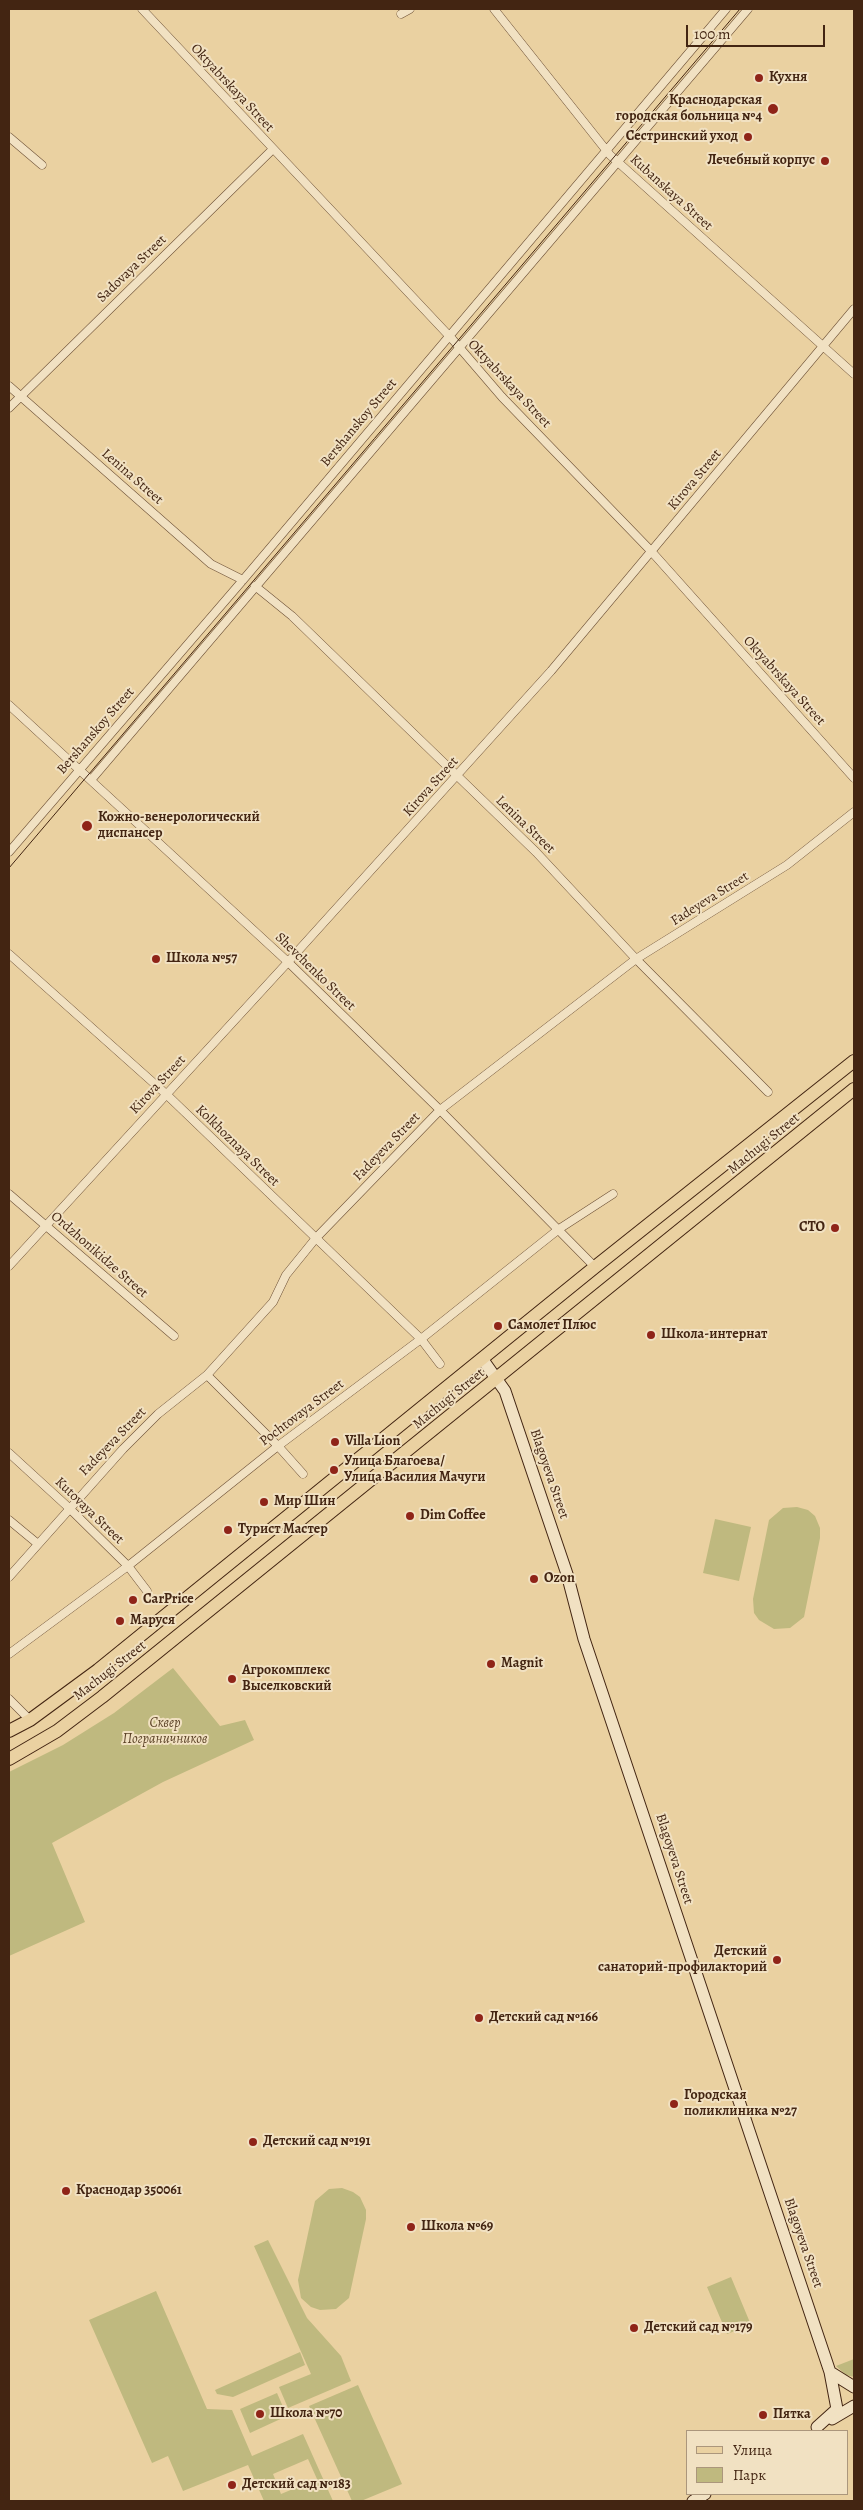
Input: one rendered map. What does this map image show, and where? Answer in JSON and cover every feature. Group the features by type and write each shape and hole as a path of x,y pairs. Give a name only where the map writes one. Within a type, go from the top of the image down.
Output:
{"main road":[{"name":"Machugi Street","path":"9,1731 30,1720 98,1670 483,1360 595,1267 854,1061"},
{"name":"Machugi Street","path":"9,1759 57,1732 102,1697 498,1379 854,1089"},
{"path":"685,1196 683,1204 685,1211 693,1215 702,1213"}],"street":[{"name":"Oktyabrskaya Street","path":"142,9 448,336 502,397 651,551 854,778"},
{"path":"401,14 410,9"},
{"name":"Kubanskaya Street","path":"494,9 617,162 854,374"},
{"name":"Bershanskoy Street","path":"9,852 243,580 726,9"},
{"name":"Bershanskoy Street","path":"91,780 748,9"},
{"path":"9,137 42,165"},
{"name":"Sadovaya Street","path":"9,408 20,395 273,150"},
{"name":"Kirova Street","path":"9,1266 288,962 551,671 854,309"},
{"name":"Lenina Street","path":"9,386 211,564 243,580"},
{"name":"Lenina Street","path":"255,586 292,616 456,777 536,852 636,959 768,1092"},
{"name":"Shevchenko Street","path":"9,705 288,962 440,1110 595,1267"},
{"name":"Fadeyeva Street","path":"9,1577 68,1507 158,1414 207,1374 273,1302 286,1275 316,1238 440,1110 636,959 772,875 854,812"},
{"name":"Kolkhoznaya Street","path":"9,954 166,1094 420,1339 440,1364"},
{"name":"Ordzhonikidze Street","path":"9,1194 174,1336"},
{"name":"Pochtovaya Street","path":"9,1654 128,1566 278,1446 420,1339 559,1229 613,1194"},
{"name":"Blagoyeva Street","path":"483,1360 505,1391 567,1574 584,1638 830,2372 836,2409 814,2429"},
{"path":"207,1374 278,1446 302,1474"},
{"name":"Kutovaya Street","path":"9,1455 68,1507 128,1566 147,1591"},
{"path":"10,1525 38,1544"},
{"path":"9,1699 30,1720"},
{"path":"830,2372 854,2386"},
{"path":"814,2429 854,2406"}],"green space":[{"path":"797,1507 808,1510 815,1516 820,1528 820,1538 804,1617 790,1628 774,1629 759,1620 754,1613 753,1599 769,1520 783,1508"},
{"path":"715,1519 751,1527 739,1581 703,1573"},
{"name":"Сквер Пограничников","path":"173,1668 220,1726 245,1720 254,1740 163,1782 52,1843 85,1922 9,1956 9,1772 63,1745 114,1713"},
{"path":"342,2188 360,2197 366,2210 366,2219 349,2298 336,2309 320,2310 311,2307 301,2298 298,2280 315,2201 329,2189"},
{"path":"268,2240 307,2318 341,2356 351,2381 288,2408 279,2387 311,2374 254,2246"},
{"path":"731,2277 751,2325 727,2334 707,2287"},
{"path":"156,2291 207,2409 232,2410 252,2456 303,2434 333,2501 264,2501 248,2465 183,2491 168,2456 152,2463 89,2320","holes":["308,2459 317,2479 281,2494 273,2474"]},
{"path":"300,2352 305,2365 233,2397 217,2394 215,2390"},
{"path":"854,2359 854,2377 846,2375 836,2366"},
{"path":"358,2385 402,2484 361,2501 352,2501 309,2406"},
{"path":"277,2393 287,2416 250,2433 240,2409"}],"tram line":[{"path":"9,868 740,9"}],"place":[{"name":"Кухня","path":"759,78"},
{"name":"Краснодарская городская больница №4","path":"773,109"},
{"name":"Сестринский уход","path":"748,137"},
{"name":"Лечебный корпус","path":"825,161"},
{"name":"Кожно-венерологический диспансер","path":"87,826"},
{"name":"Школа №57","path":"156,959"},
{"name":"СТО","path":"835,1228"},
{"name":"Самолет Плюс","path":"498,1326"},
{"name":"Школа-интернат","path":"651,1335"},
{"name":"Villa Lion","path":"335,1442"},
{"name":"Улица Благоева/ Улица Василия Мачуги","path":"334,1470"},
{"name":"Мир Шин","path":"264,1502"},
{"name":"Dim Coffee","path":"410,1516"},
{"name":"Турист Мастер","path":"228,1530"},
{"name":"Ozon","path":"534,1579"},
{"name":"CarPrice","path":"133,1600"},
{"name":"Маруся","path":"120,1621"},
{"name":"Magnit","path":"491,1664"},
{"name":"Агрокомплекс Выселковский","path":"232,1679"},
{"name":"Детский санаторий-профилакторий","path":"777,1960"},
{"name":"Детский сад №166","path":"479,2018"},
{"name":"Городская поликлиника №27","path":"674,2104"},
{"name":"Детский сад №191","path":"253,2142"},
{"name":"Краснодар 350061","path":"66,2191"},
{"name":"Школа №69","path":"411,2227"},
{"name":"Детский сад №179","path":"634,2328"},
{"name":"Школа №70","path":"260,2414"},
{"name":"Пятка","path":"763,2415"},
{"name":"Детский сад №183","path":"232,2485"}]}
